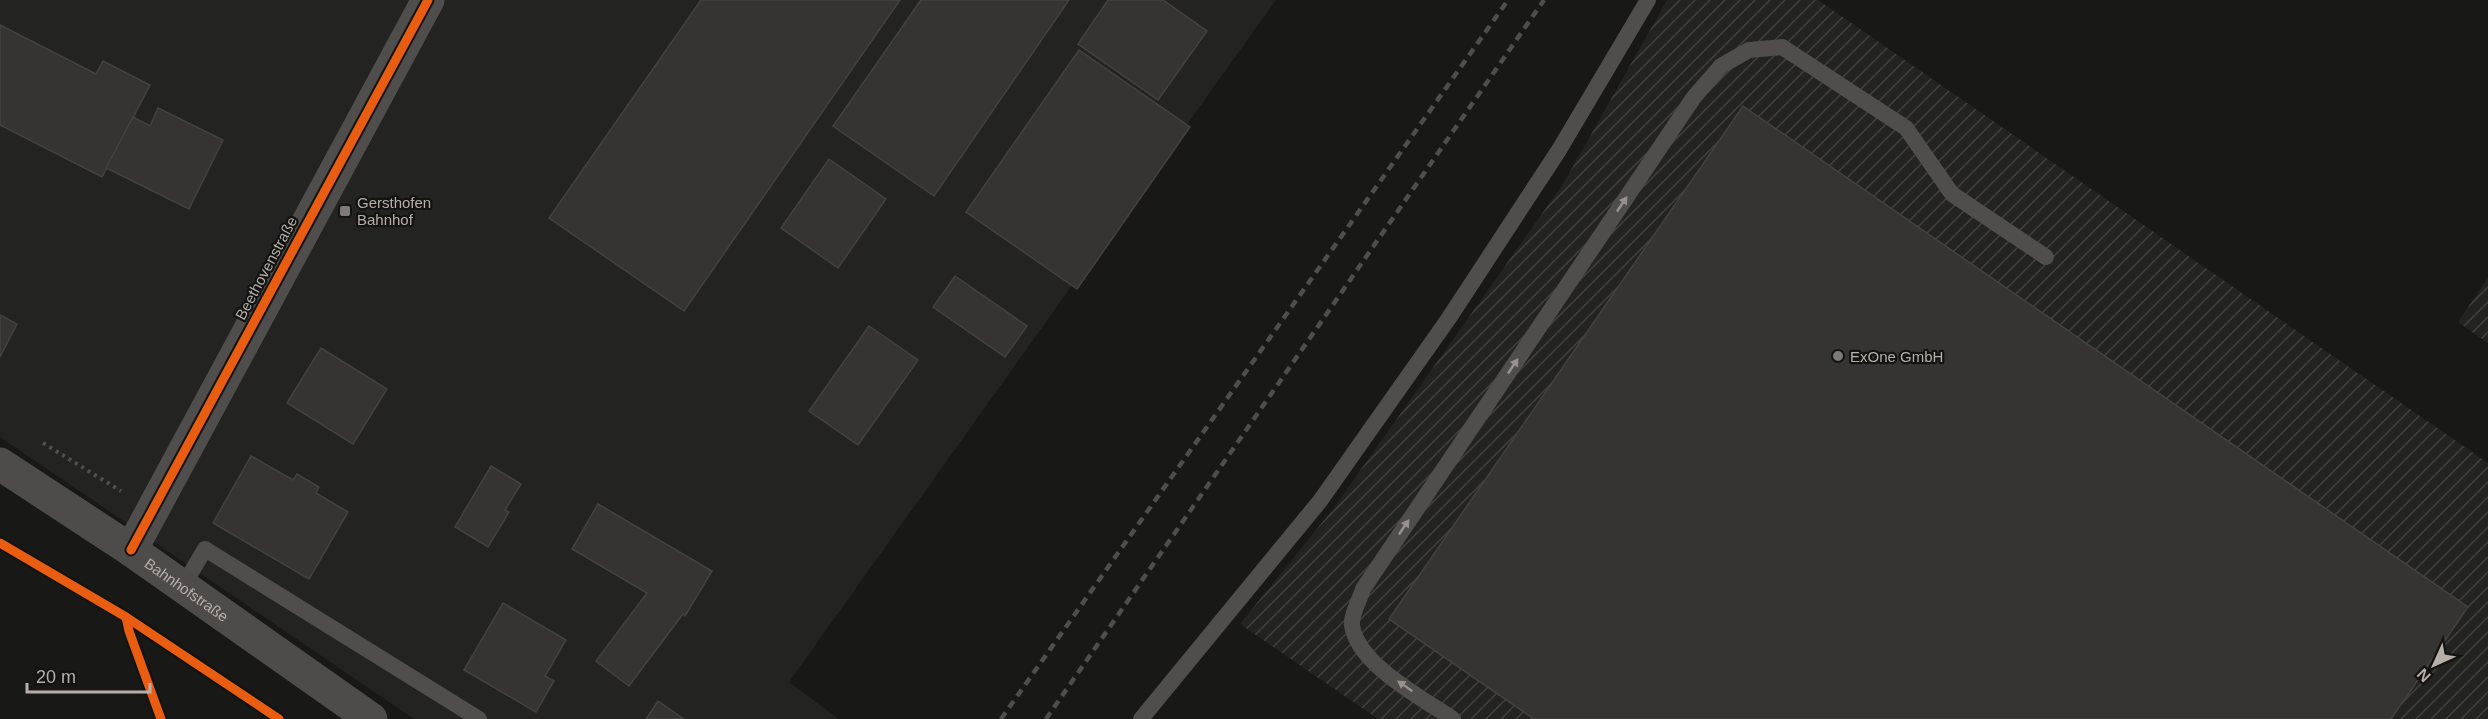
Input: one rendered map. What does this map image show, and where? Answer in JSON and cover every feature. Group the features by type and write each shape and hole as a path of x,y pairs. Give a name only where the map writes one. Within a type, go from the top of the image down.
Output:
{"main road":[{"name":"Bahnhofstraße","path":"0,464 183,586 371,719"}],"street":[{"name":"Beethovenstraße","path":"130,550 428,0"}],"lane":[{"path":"1141,719 1320,501 1388,405 1449,318 1559,150 1648,0"},
{"path":"1453,719 1389,675 1361,650 1352,623 1363,589 1688,106 1721,66 1749,50 1782,47 1906,128 1952,194 2046,257"},
{"path":"183,586 205,549 479,719"}],"path":[{"path":"39,441 152,510"}],"shaded area":[{"path":"0,0 1276,0 789,682 839,719 414,719 0,437"},
{"name":"ExOne GmbH","path":"1667,0 1818,0 2488,463 2488,719 1378,719 1240,624 1333,509 1563,184"},
{"path":"2488,278 2488,343 2458,322"}],"building":[{"path":"701,0 900,0 684,311 549,218"},
{"path":"921,0 1069,0 934,196 833,126"},
{"path":"1108,0 1163,0 1207,31 1158,100 1078,44"},
{"path":"0,25 96,74 103,61 150,85 102,177 0,125"},
{"path":"1079,50 1190,127 1077,289 966,212"},
{"name":"ExOne GmbH","path":"1743,106 2468,607 2391,719 1534,719 1389,619"},
{"path":"158,108 223,140 189,209 106,168 133,117 150,126"},
{"path":"829,159 886,199 838,268 781,228"},
{"path":"955,276 1027,326 1005,357 933,307"},
{"path":"0,315 17,324 0,357"},
{"path":"869,326 918,360 858,445 809,411"},
{"path":"321,348 387,389 353,444 287,403"},
{"path":"251,456 293,480 297,474 319,487 316,493 348,512 309,579 213,523"},
{"path":"491,466 521,484 505,510 509,512 488,547 455,527"},
{"path":"598,504 712,571 685,616 683,614 629,686 596,661 647,593 572,549"},
{"path":"503,603 566,640 545,676 554,681 536,712 464,670"},
{"path":"658,701 684,719 646,719"}],"railway":[{"path":"1001,719 1508,0"},
{"path":"1046,719 1544,0"}],"cycle path":[{"path":"131,550 428,0"},
{"path":"0,543 126,617 279,719"},
{"path":"126,617 161,719"}],"place":[{"name":"Gersthofen Bahnhof","path":"345,211"},
{"name":"ExOne GmbH","path":"1838,356"}]}
